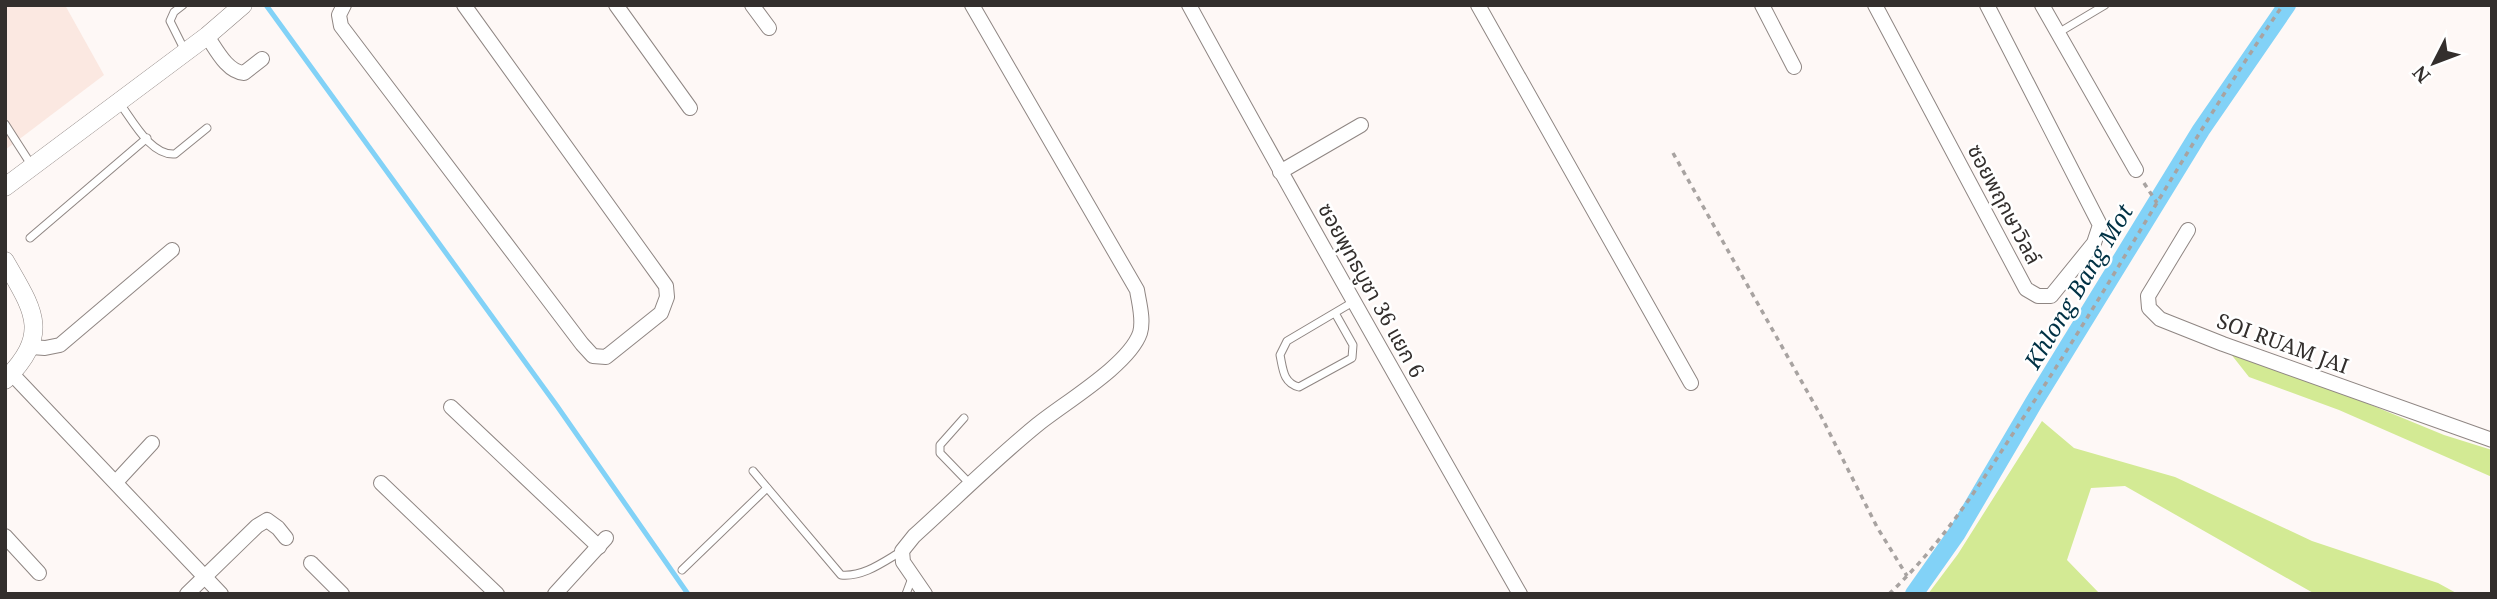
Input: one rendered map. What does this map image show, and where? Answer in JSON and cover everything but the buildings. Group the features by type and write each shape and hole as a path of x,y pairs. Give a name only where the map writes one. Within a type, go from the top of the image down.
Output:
{"street":[{"path":"5,187 207,36 243,5"},
{"path":"344,5 339,15 341,26 582,344 593,356 606,357 661,313 667,297 666,286 464,5"},
{"path":"616,5 690,108"},
{"path":"752,5 769,28"},
{"path":"925,594 903,562 902,551 914,536 1037,425 1113,368 1132,347 1141,332 1137,290 972,5"},
{"name":"ซอยพุทธบูชา 36 แยก 6","path":"1189,5 1280,172 1310,219 1353,302 1520,594"},
{"path":"1478,5 1691,383"},
{"path":"1762,5 1794,67"},
{"name":"ซอยพฤกษาวิลล์","path":"1875,5 2026,289 2038,296 2051,296 2094,243 2100,225 1987,5"},
{"path":"2042,5 2136,170"},
{"path":"207,36 231,69 238,72 244,73 261,59"},
{"path":"1280,172 1361,125"},
{"name":"SOI RUAM JAI","path":"2188,230 2148,296 2148,308 2160,319 2236,349 2492,440"},
{"path":"31,346 45,348 60,345 172,250"},
{"path":"5,261 33,313 34,331 31,346 8,377 116,482 221,594"},
{"path":"452,407 602,543 555,594"},
{"path":"116,482 152,443"},
{"path":"381,483 497,594"},
{"path":"187,594 257,526 267,520 286,538"},
{"path":"5,536 39,573"},
{"path":"311,563 342,594"}],"lane":[{"path":"183,5 174,12 170,21 185,51"},
{"path":"2058,33 2105,5"},
{"path":"118,101 157,150 175,154 207,128"},
{"path":"5,124 32,166"},
{"path":"30,238 147,138"},
{"path":"1335,313 1353,345 1352,358 1299,387 1293,386 1285,379 1280,351 1287,341 1353,302"},
{"path":"964,418 940,445 940,453 971,485"},
{"path":"753,471 841,575 866,572 902,551"},
{"path":"682,570 767,488"},
{"path":"906,594 913,577"}],"path":[{"path":"1889,594 1957,519 2055,370 2244,61 2283,5"},
{"path":"1673,153 1821,416 1877,527 1907,576"},
{"path":"2136,170 2157,203"}],"shaded area":[{"path":"5,5 65,5 104,75 5,150"}],"green space":[{"path":"2223,344 2444,435 2492,450 2492,477 2339,410 2249,377"},
{"path":"2042,421 2074,448 2175,477 2312,541 2438,583 2458,594 2315,594 2125,486 2091,488 2067,560 2100,594 1928,594 1958,554"}],"waterway":[{"path":"266,5 557,406 688,594"},
{"name":"Khlong Bang Mot","path":"1914,594 1957,533 2201,130 2287,5"}]}
